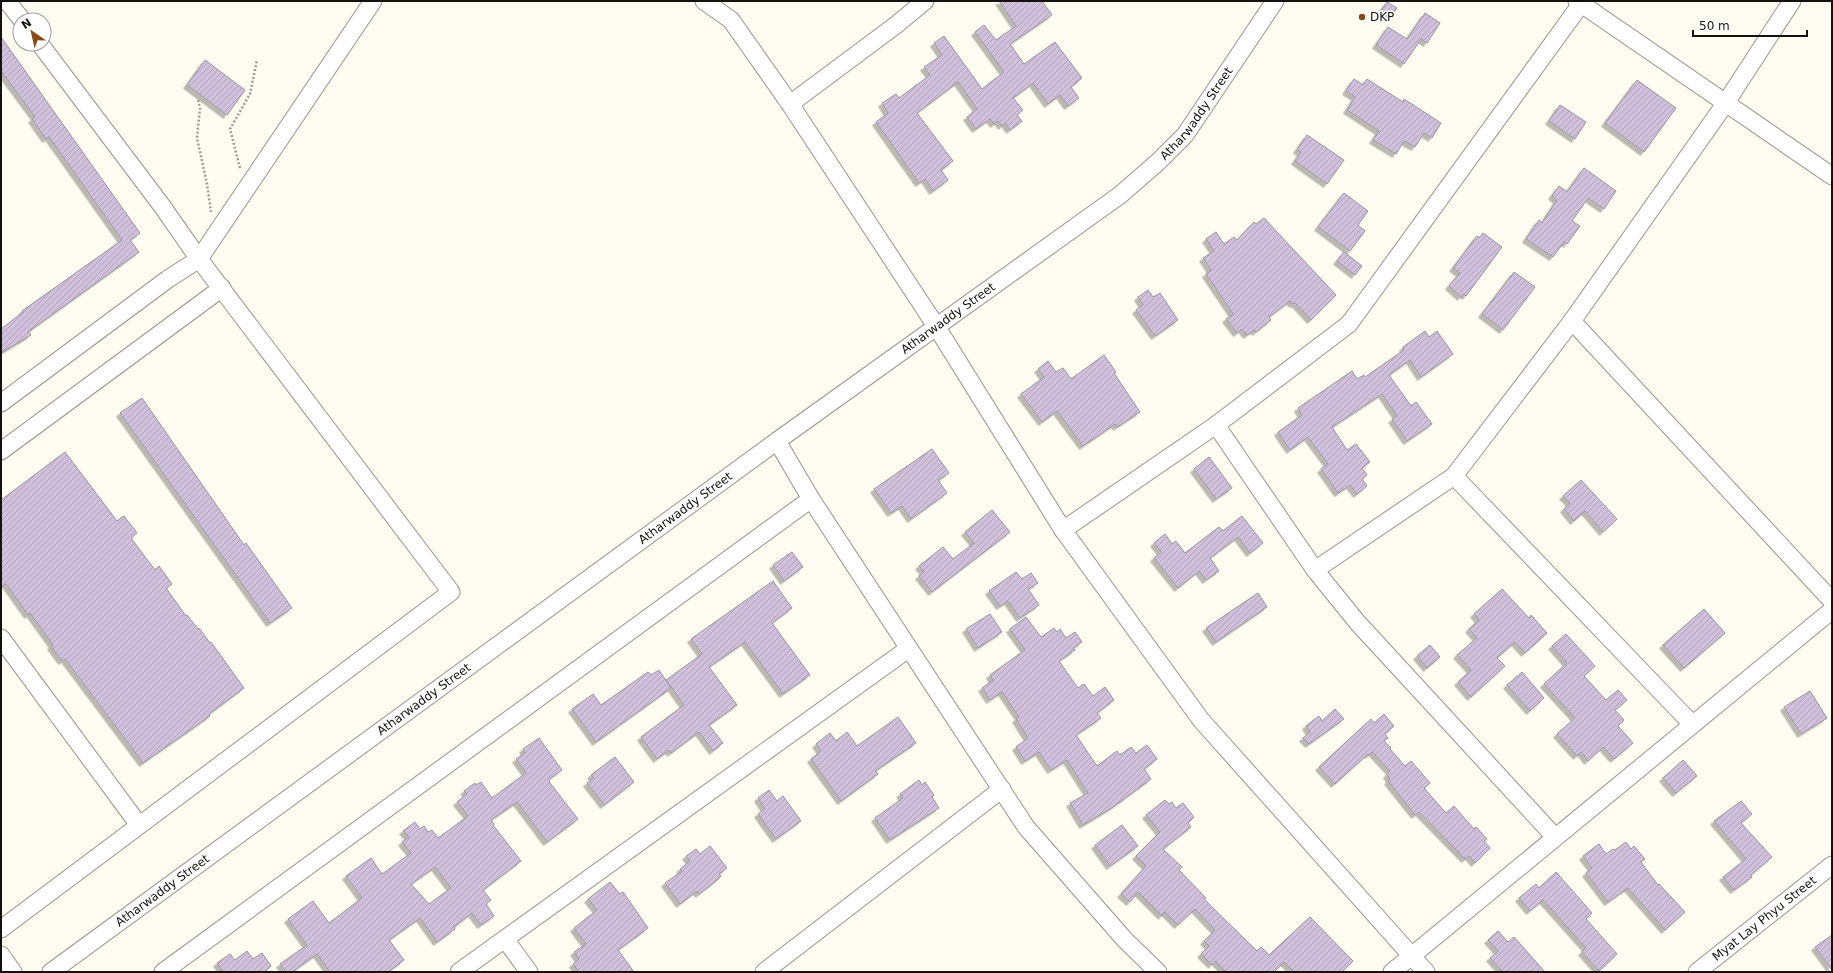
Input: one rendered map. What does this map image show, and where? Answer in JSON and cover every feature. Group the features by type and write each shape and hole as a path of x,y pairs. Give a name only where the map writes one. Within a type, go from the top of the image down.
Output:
{"street":[{"path":"7,1 16,12"},
{"path":"1,403 168,279 199,258 372,1"},
{"path":"704,1 731,20 790,104 936,326 1063,530 1201,720 1426,972"},
{"path":"790,104 896,25 925,1"},
{"name":"Atharwaddy Street","path":"51,972 777,441 1120,195 1158,162 1185,135 1276,1"},
{"path":"1315,570 1454,476 1572,320 1725,104 1792,1"},
{"path":"1063,530 1216,425 1349,324 1579,3 1832,176"},
{"path":"1,929 451,592 199,258 162,206 46,52"},
{"path":"1,451 222,288"},
{"path":"1572,320 1832,601"},
{"path":"1216,425 1315,570 1357,622 1555,837"},
{"path":"777,441 811,499 908,649 1026,826 1126,940 1158,972"},
{"path":"1454,476 1692,724"},
{"path":"163,972 811,499"},
{"path":"1392,972 1832,610"},
{"path":"1,638 139,825"},
{"path":"459,972 908,649"},
{"path":"764,972 1002,789"},
{"name":"Myat Lay Phyu Street","path":"1697,972 1832,864"},
{"path":"505,939 529,972"},
{"path":"1,955 13,972"}],"path":[{"path":"240,169 230,129 250,94 257,60"},
{"path":"198,100 200,108 197,138 207,184 211,212 208,218"}],"building":[{"path":"999,1 1042,1 1052,15 1010,44 1024,64 1055,42 1082,78 1071,87 1079,98 1068,106 1060,95 1048,104 1033,83 1013,98 1023,110 1017,115 1022,121 1010,130 1005,123 1002,126 998,121 994,124 990,119 976,129 967,117 977,109 958,82 917,113 953,161 941,170 948,180 933,191 925,179 919,183 876,122 888,113 882,103 896,94 899,98 930,75 924,67 942,55 934,43 944,36 982,89 1004,72 975,32 984,25 996,40 1016,26"},
{"path":"1387,2 1397,8 1390,18 1380,12"},
{"path":"1425,13 1440,23 1427,43 1421,39 1404,64 1376,45 1388,27 1407,39"},
{"path":"1,37 140,233 130,240 139,252 28,332 31,335 1,353 1,329 23,312 22,311 122,240 49,137 46,139 32,119 35,117 1,71"},
{"path":"205,60 245,90 227,115 187,85"},
{"path":"1354,79 1363,85 1367,79 1403,102 1404,99 1441,123 1432,138 1424,133 1415,147 1404,141 1396,154 1373,140 1379,131 1347,110 1355,97 1346,91"},
{"path":"1637,80 1676,108 1644,152 1605,123"},
{"path":"1560,105 1586,122 1575,139 1549,121"},
{"path":"1307,135 1344,160 1327,184 1295,161 1301,152 1297,150"},
{"path":"1584,168 1616,191 1604,209 1588,198 1572,221 1580,226 1567,244 1564,242 1553,257 1526,239 1539,220 1542,223 1557,200 1552,196 1559,186 1567,192"},
{"path":"1344,193 1368,211 1358,225 1365,231 1350,251 1318,227"},
{"path":"1264,218 1336,295 1311,320 1295,303 1293,304 1290,301 1269,317 1271,320 1256,332 1254,330 1247,335 1242,329 1237,333 1226,319 1233,314 1206,274 1211,270 1203,258 1214,251 1206,239 1216,232 1224,244 1234,237 1237,240 1254,222 1256,224"},
{"path":"1483,233 1502,247 1466,296 1463,294 1461,297 1449,286 1460,273 1453,268 1477,236 1479,238"},
{"path":"1344,252 1362,266 1355,275 1337,261"},
{"path":"1514,272 1535,287 1503,330 1482,314"},
{"path":"1148,290 1153,297 1160,293 1178,320 1155,336 1136,310 1143,305 1138,297"},
{"path":"1425,331 1429,337 1437,331 1453,354 1421,377 1410,360 1389,375 1411,406 1416,402 1432,424 1407,441 1392,419 1397,416 1382,394 1332,427 1347,450 1356,444 1370,462 1362,468 1367,475 1362,479 1367,486 1357,494 1350,485 1338,493 1321,469 1328,464 1308,437 1290,450 1278,432 1302,415 1298,408 1352,371 1357,379 1364,375 1365,377 1404,350 1403,347"},
{"path":"1104,355 1140,412 1117,427 1115,424 1083,446 1057,411 1042,422 1021,394 1044,377 1038,369 1048,361 1056,372 1063,368 1071,379"},
{"path":"142,398 244,545 246,543 292,608 270,623 120,413"},
{"path":"932,449 949,473 938,480 947,493 911,519 902,506 891,513 874,489"},
{"path":"65,452 117,521 124,516 137,533 131,538 155,570 159,566 172,584 166,588 186,616 187,615 198,629 199,628 210,643 211,642 244,688 209,714 210,716 143,763 65,659 62,661 51,646 53,645 30,613 28,615 6,584 1,588 1,500"},
{"path":"1209,457 1232,488 1216,499 1194,469"},
{"path":"1581,480 1617,519 1603,532 1585,511 1574,521 1564,509 1570,503 1563,496"},
{"path":"992,510 1010,532 932,592 919,576 924,572 919,566 943,547 953,559 974,543 965,532"},
{"path":"1242,516 1263,543 1250,553 1238,537 1210,558 1219,571 1206,580 1199,571 1178,588 1154,558 1161,552 1154,543 1165,534 1172,544 1176,541 1185,553 1219,527 1223,531"},
{"path":"792,552 803,567 784,581 773,565"},
{"path":"1016,572 1022,579 1031,573 1038,583 1028,589 1039,605 1020,618 1008,601 1000,606 989,591"},
{"path":"773,581 792,608 772,623 810,675 783,694 745,642 709,667 737,705 709,725 723,743 713,751 699,732 671,753 669,750 657,759 641,737 684,705 666,680 702,654 691,639"},
{"path":"1502,589 1529,618 1531,615 1547,633 1525,653 1515,642 1497,658 1505,666 1471,697 1458,682 1471,670 1457,655 1477,638 1469,629 1479,620 1474,614"},
{"path":"1258,593 1267,607 1216,642 1206,628"},
{"path":"1704,609 1725,633 1684,668 1663,645"},
{"path":"990,614 1002,632 978,648 966,629"},
{"path":"1026,617 1041,637 1054,628 1057,632 1060,629 1066,638 1075,632 1082,642 1073,648 1075,650 1059,661 1078,688 1084,684 1093,696 1105,687 1114,700 1097,713 1101,718 1076,735 1097,766 1117,751 1120,755 1131,747 1136,753 1147,745 1157,759 1144,769 1151,779 1113,807 1083,825 1070,803 1088,793 1067,760 1051,770 1039,752 1025,761 1016,747 1028,738 1016,719 1019,717 1002,692 990,700 982,688 993,680 990,675 1025,650 1010,629"},
{"path":"1566,634 1595,666 1584,676 1606,700 1618,690 1627,700 1615,710 1624,720 1618,726 1633,743 1614,759 1603,747 1588,761 1581,752 1577,756 1557,734 1575,718 1544,684 1567,663 1552,646"},
{"path":"1430,645 1440,657 1427,668 1417,656"},
{"path":"659,670 671,688 596,742 572,709 593,694 601,705 648,672 651,675"},
{"path":"1522,672 1544,698 1530,711 1507,685"},
{"path":"1810,691 1827,718 1801,734 1784,707"},
{"path":"1335,709 1344,719 1309,744 1303,738 1310,732 1306,726 1319,716 1322,721"},
{"path":"1384,714 1394,726 1385,734 1388,738 1384,741 1391,748 1390,749 1405,766 1411,761 1430,783 1424,788 1446,813 1454,806 1474,829 1476,827 1487,839 1484,841 1490,848 1475,863 1469,856 1465,859 1419,812 1415,815 1388,781 1390,779 1387,775 1390,771 1372,752 1335,784 1319,767 1371,719 1374,723"},
{"path":"898,717 916,743 875,771 878,774 841,801 811,759 821,751 816,744 830,733 836,741 847,732 857,746"},
{"path":"539,738 562,770 549,779 550,783 578,819 547,842 517,802 491,820 494,824 493,825 521,861 483,890 491,900 486,904 494,916 481,925 472,913 454,927 455,929 437,942 420,918 389,940 404,960 388,972 330,972 317,954 292,972 286,972 280,964 307,945 288,919 313,901 329,923 362,898 346,876 371,858 382,874 411,853 402,842 409,837 403,831 415,822 420,829 424,826 428,832 432,830 438,838 468,816 457,802 467,794 464,791 475,783 476,785 481,782 492,798 526,773 516,759 525,753 523,749","holes":["435,867 451,888 429,904 411,884"]},
{"path":"615,757 634,782 604,805 587,783 594,778 591,775"},
{"path":"1683,760 1697,776 1676,793 1663,778"},
{"path":"919,780 922,785 925,782 934,795 932,797 939,808 890,840 875,818 903,798 900,794"},
{"path":"769,790 777,801 783,796 801,821 776,839 758,814 765,809 758,798"},
{"path":"1165,800 1169,804 1172,802 1176,808 1183,803 1194,817 1188,823 1191,827 1163,849 1182,867 1179,870 1206,898 1204,899 1257,951 1261,947 1269,955 1310,917 1353,961 1342,972 1294,972 1284,962 1274,972 1226,972 1215,961 1212,965 1201,954 1209,946 1204,941 1215,930 1195,909 1178,925 1165,912 1162,916 1138,892 1130,902 1121,894 1146,866 1136,856 1160,832 1146,815"},
{"path":"1741,801 1752,814 1741,823 1772,857 1751,875 1752,877 1734,890 1723,877 1746,859 1714,821"},
{"path":"1122,825 1138,846 1110,866 1095,845"},
{"path":"1626,842 1631,849 1634,846 1645,859 1641,862 1658,885 1659,884 1685,912 1665,930 1628,888 1608,902 1586,873 1592,868 1583,856 1599,844 1606,854 1613,849 1615,850"},
{"path":"710,846 727,868 719,874 721,876 716,881 699,894 697,891 680,904 665,883 682,871 680,869 690,861 686,856 696,849 700,854"},
{"path":"1556,872 1592,913 1586,919 1617,954 1599,971 1582,952 1586,948 1543,900 1530,911 1519,898 1536,884 1539,888"},
{"path":"610,882 620,894 623,892 648,928 618,950 634,972 579,972 573,964 579,959 574,952 586,944 574,928 597,910 588,899"},
{"path":"1498,931 1508,942 1514,937 1545,972 1503,972 1490,958 1498,951 1488,940"},
{"path":"1832,935 1832,970 1815,947"},
{"path":"247,951 253,959 262,953 271,966 264,972 219,972 222,970 217,963 230,954 235,960"}],"place":[{"name":"DKP","path":"1362,17"}]}
